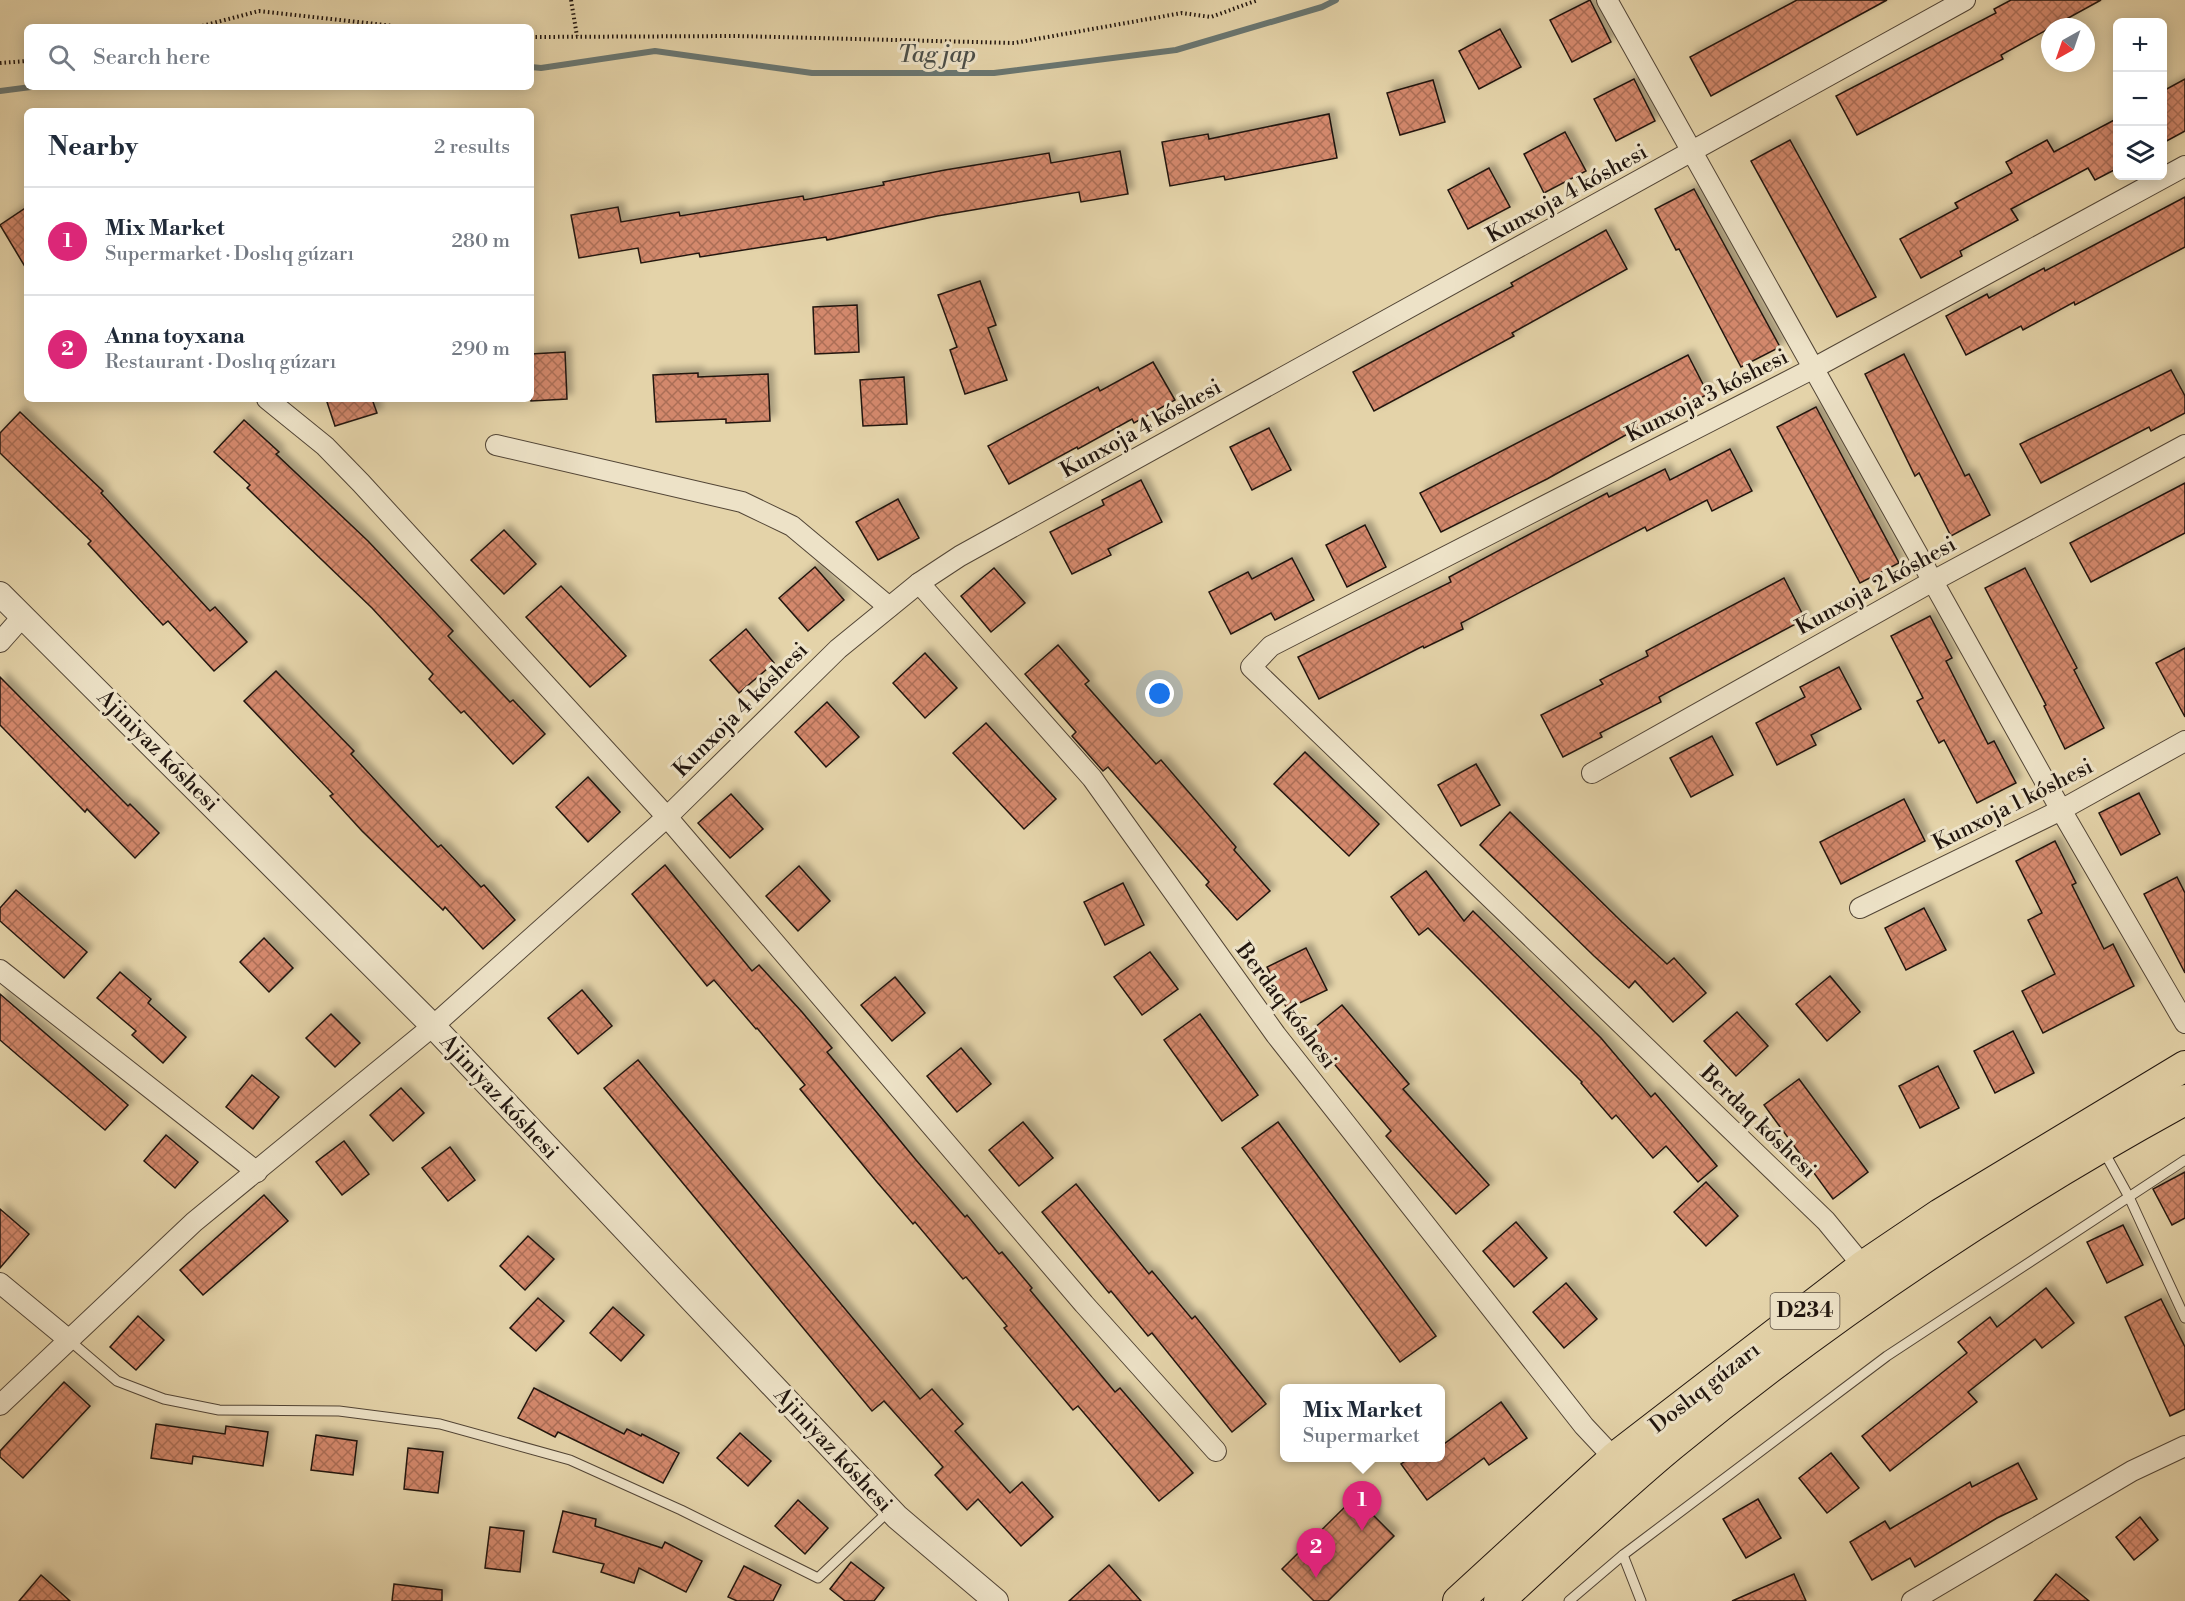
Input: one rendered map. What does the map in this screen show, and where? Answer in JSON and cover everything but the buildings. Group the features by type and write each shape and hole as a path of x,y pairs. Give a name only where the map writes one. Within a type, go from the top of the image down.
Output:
{"main road":[{"name":"Doslıq gúzarı","path":"1458,1601 1614,1458 1863,1266 1940,1214 2185,1065"},
{"name":"Doslıq gúzarı","path":"1499,1601 1672,1446 1812,1339 1931,1253 2041,1182 2185,1100"}],"street":[{"path":"1607,0 2061,810 2185,1023"},
{"name":"Kunxoja 4 kóshesi","path":"0,1405 194,1222 433,1026 667,817 838,649 919,583 960,556 1965,0"},
{"name":"Kunxoja 3 kóshesi","path":"1251,667 1271,646 1814,368 2185,166"},
{"path":"271,402 325,446 361,483 667,817 1084,1304 1216,1451"},
{"path":"496,445 742,502 792,526 889,607"},
{"name":"Kunxoja 2 kóshesi","path":"1592,773 1933,581 2185,445"},
{"name":"Berdaq kóshesi","path":"919,583 1092,778 1275,1035 1584,1426 1614,1458"},
{"name":"Ajiniyaz kóshesi","path":"0,594 433,1026 890,1510 996,1601"},
{"path":"0,642 23,616"},
{"name":"Berdaq kóshesi","path":"1251,667 1818,1212 1863,1266"},
{"name":"Kunxoja 1 kóshesi","path":"1860,908 2061,810 2185,741"},
{"path":"0,970 257,1172"},
{"path":"0,1283 69,1340"},
{"path":"1912,1601 2132,1471 2185,1446"}],"lane":[{"path":"2102,1147 2129,1197 2185,1318"},
{"path":"1569,1601 1623,1555 1887,1356 2185,1160"},
{"path":"69,1340 117,1381 164,1399 219,1410 339,1411 440,1424 570,1460 681,1510 818,1578 890,1510"},
{"path":"1623,1555 1641,1601"}],"path":[{"path":"571,0 577,36"},
{"path":"534,37 737,36 1014,43 1182,13 1210,16 1258,0"},
{"path":"209,24 259,11 376,24"},
{"path":"0,63 24,61"}],"waterway":[{"name":"Tag jap","path":"534,67 655,51 812,73 994,73 1176,50 1322,7 1336,0"},
{"name":"Tag jap","path":"0,91 24,88"}],"place":[{"name":"Mix Market","path":"1362,1531"},
{"name":"Anna toyxana","path":"1316,1578"}]}
